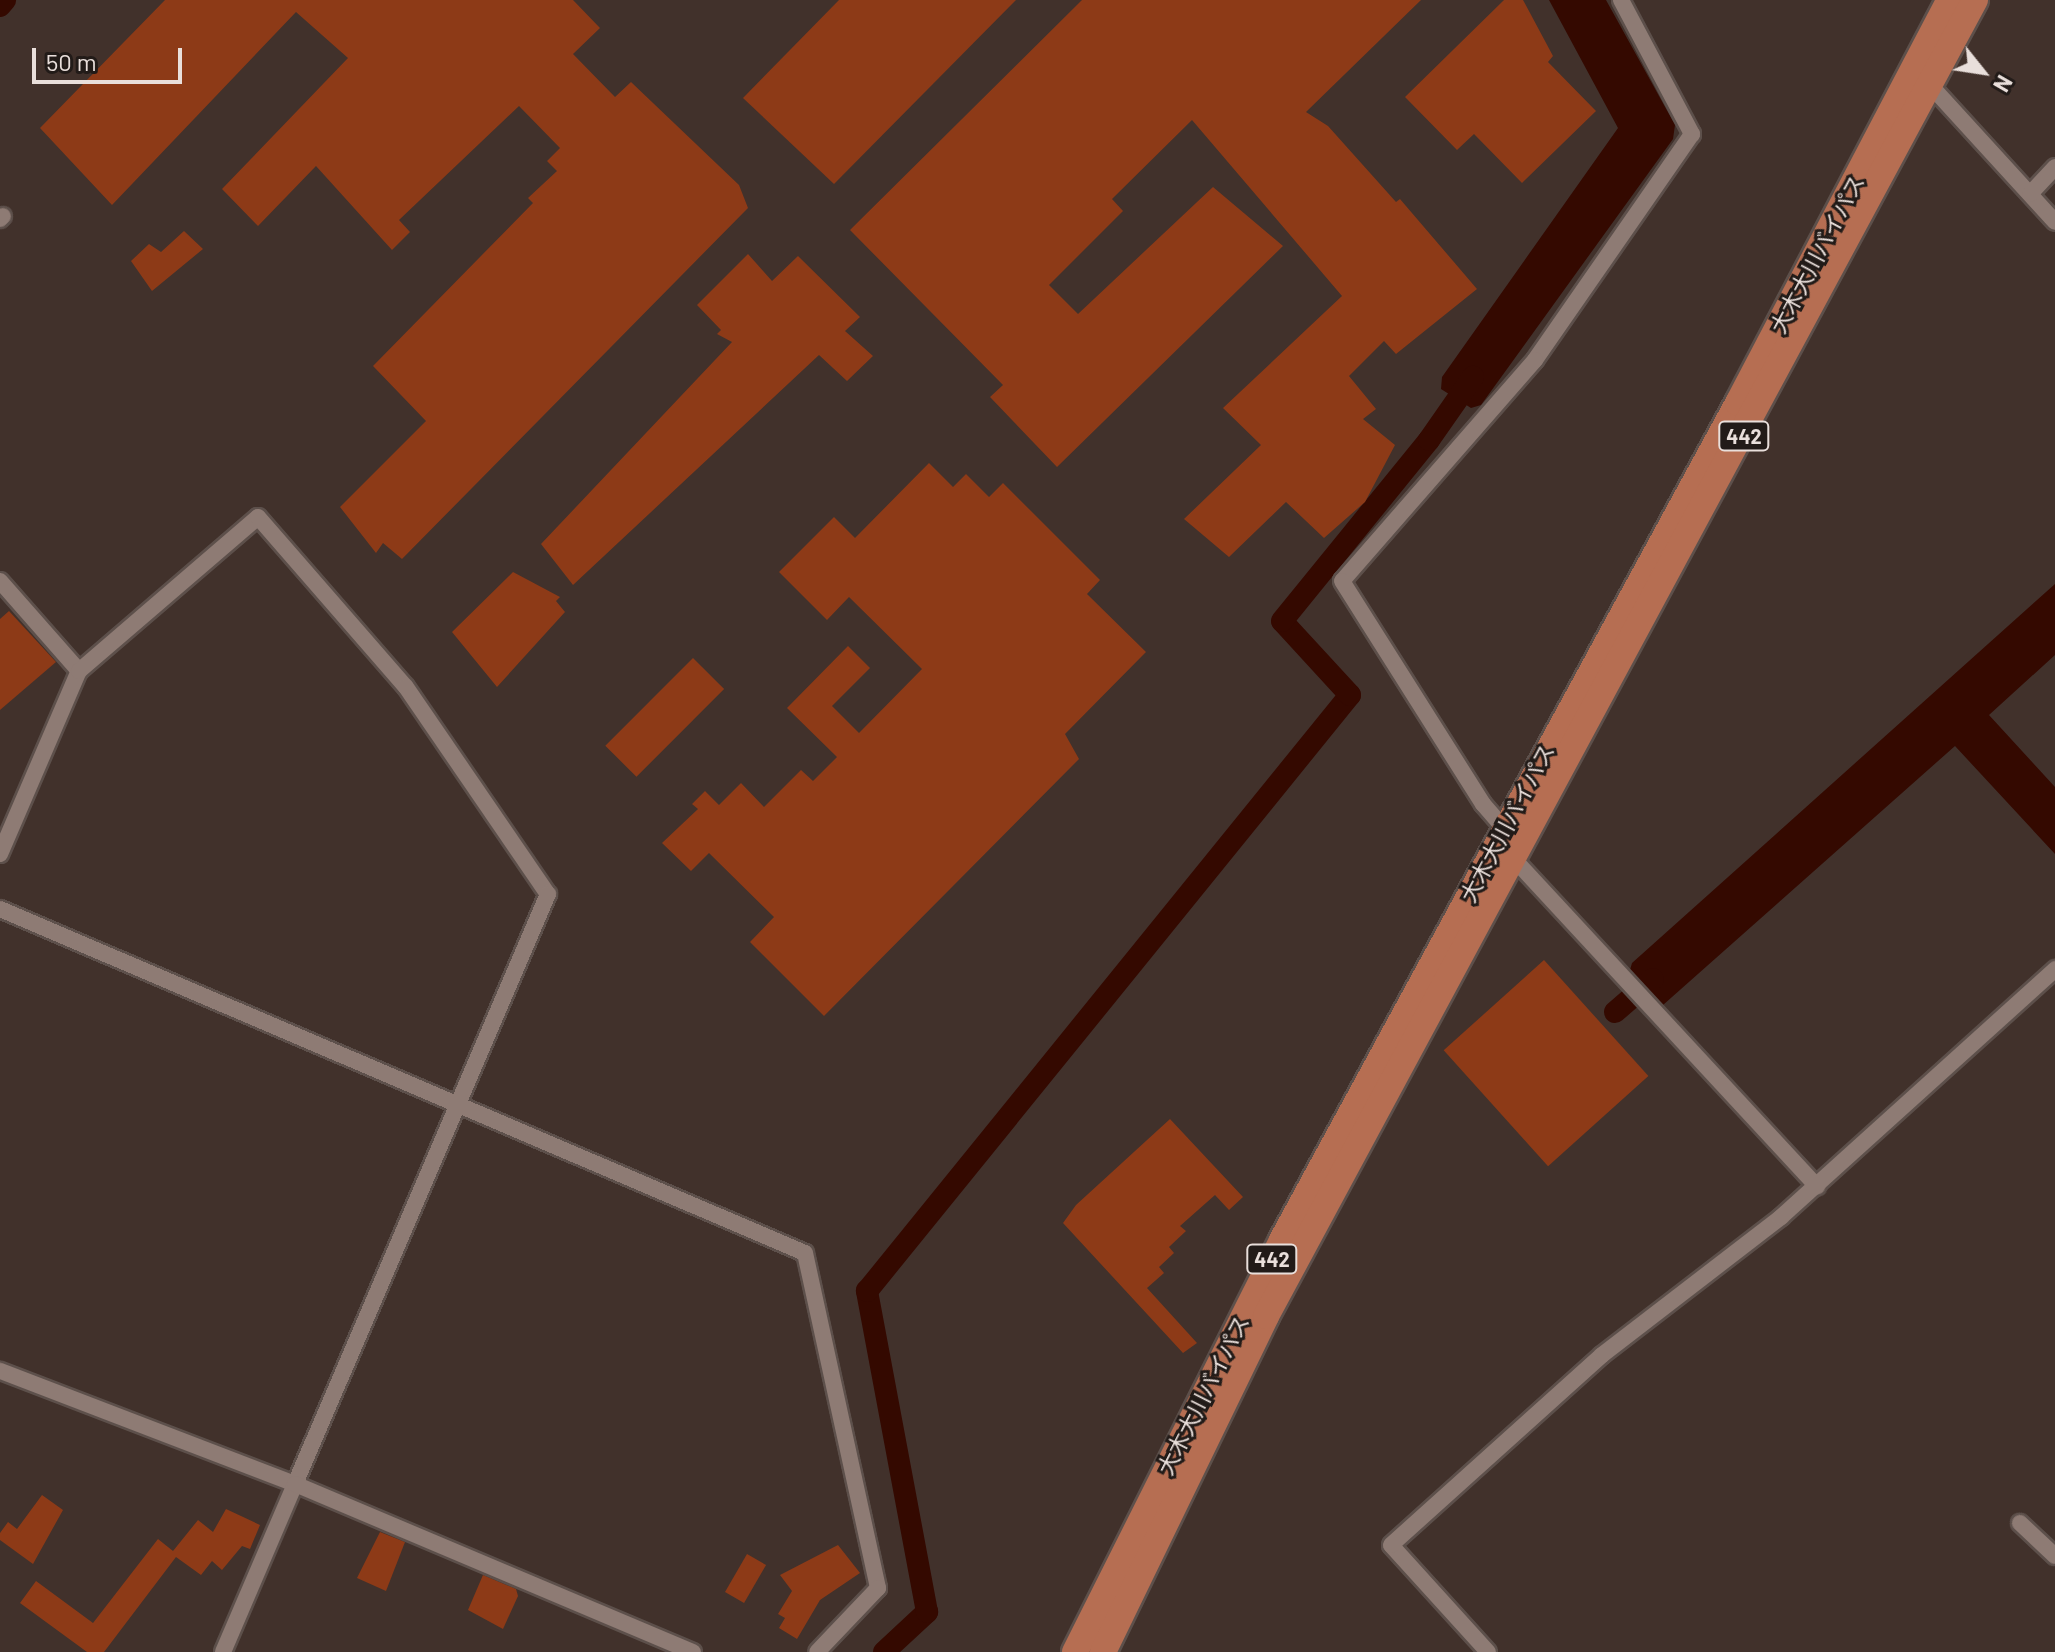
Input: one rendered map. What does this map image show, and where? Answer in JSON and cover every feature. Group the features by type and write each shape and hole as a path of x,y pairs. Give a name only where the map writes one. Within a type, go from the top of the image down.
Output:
{"highway":[{"name":"大木大川バイパス","path":"1103,1652 1266,1316 1498,861 1950,0"},
{"name":"大木大川バイパス","path":"1075,1652 1275,1254 1931,86 1975,0"}],"street":[{"path":"1621,0 1692,134 1535,360 1342,581 1483,804 1498,861 1817,1186"},
{"path":"1931,86 2055,222"},
{"path":"2030,194 2055,167"},
{"path":"0,854 79,671 258,517 406,687 548,894 454,1104 223,1652"},
{"path":"0,581 79,671"},
{"path":"0,909 805,1253 878,1588 817,1652"},
{"path":"1488,1652 1391,1545 1602,1355 1817,1186 2055,969"},
{"path":"0,1371 295,1484 693,1652"},
{"path":"2020,1523 2055,1556"}],"shaded area":[{"path":"1549,0 1606,0 1675,125 1673,139 1481,405 1471,408 1441,389 1442,377 1618,128"},
{"path":"2055,584 2055,655 1989,715 2055,787 2055,854 1955,746 1663,1005 1650,991 1645,996 1630,970 1632,963"}],"building":[{"path":"165,0 573,0 600,28 573,54 615,97 631,82 739,185 748,208 402,559 383,543 376,553 340,507 426,421 373,366 533,203 528,198 557,171 547,161 560,148 519,106 399,220 410,232 392,250 316,166 258,226 222,189 348,58 296,12 112,205 40,128"},
{"path":"839,0 1016,0 834,184 743,98"},
{"path":"1082,0 1421,0 1306,112 1328,126 1396,202 1400,199 1477,289 1396,354 1384,341 1349,376 1376,409 1363,419 1395,445 1365,502 1324,538 1286,502 1229,557 1184,519 1261,445 1223,408 1342,296 1192,120 1112,199 1123,211 1049,285 1078,314 1213,187 1283,246 1057,467 990,397 1003,385 850,230"},
{"path":"1504,0 1523,0 1553,56 1548,62 1596,111 1522,183 1474,134 1457,150 1405,97"},
{"path":"184,231 203,249 152,291 131,261 149,244 161,252"},
{"path":"748,254 772,281 798,256 860,317 845,331 873,356 847,381 819,355 573,585 541,544 732,342 717,334 721,330 697,305"},
{"path":"929,463 953,487 966,474 989,497 1003,483 1100,580 1087,594 1146,652 1065,734 1079,759 824,1016 750,942 774,917 709,853 691,871 662,843 698,809 692,804 705,791 719,805 741,783 764,807 801,770 813,781 837,757 787,708 848,646 870,668 832,706 859,733 922,669 849,597 827,620 779,572 834,517 855,538"},
{"path":"513,572 560,597 556,601 565,612 497,687 452,632"},
{"path":"9,611 56,662 0,710 0,619"},
{"path":"693,658 724,689 636,777 605,746"},
{"path":"1544,960 1648,1076 1548,1166 1444,1050"},
{"path":"1170,1119 1243,1197 1229,1210 1215,1195 1180,1226 1186,1231 1169,1247 1174,1253 1159,1267 1164,1273 1147,1288 1197,1343 1183,1353 1063,1223 1076,1205"},
{"path":"42,1495 63,1510 33,1564 0,1540 0,1533 8,1522 17,1529"},
{"path":"226,1509 260,1525 250,1549 242,1546 222,1570 212,1561 201,1575 176,1557 104,1652 87,1652 20,1603 36,1581 93,1623 158,1539 173,1551 198,1520 213,1532"},
{"path":"380,1532 405,1542 386,1591 357,1578"},
{"path":"838,1545 860,1573 820,1600 797,1639 779,1628 785,1618 778,1614 792,1591 780,1575"},
{"path":"747,1554 766,1565 744,1603 725,1592"},
{"path":"483,1575 516,1589 518,1596 503,1629 468,1610"}],"waterway":[{"path":"0,6 5,0"},
{"path":"884,1652 927,1612 867,1291 1350,695 1282,621 1429,440 1473,377"},
{"path":"1615,1012 1653,979"}]}
